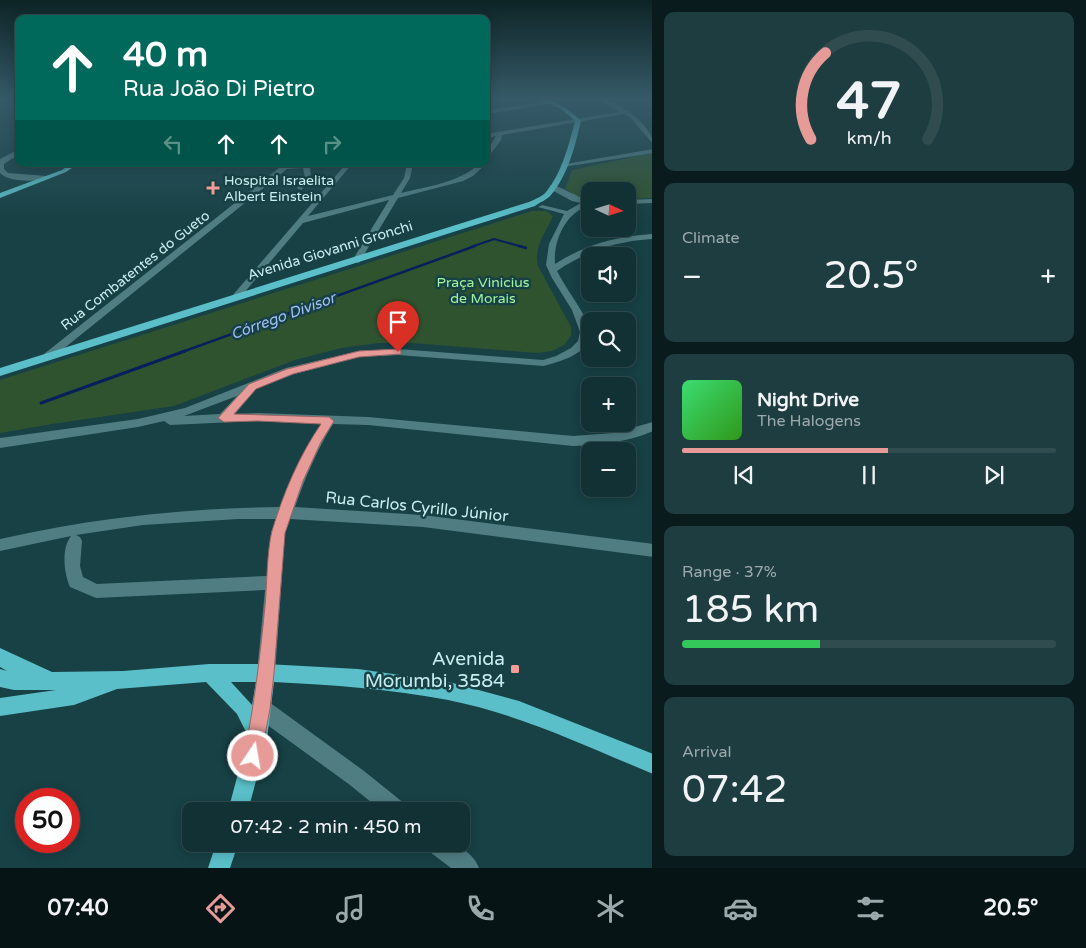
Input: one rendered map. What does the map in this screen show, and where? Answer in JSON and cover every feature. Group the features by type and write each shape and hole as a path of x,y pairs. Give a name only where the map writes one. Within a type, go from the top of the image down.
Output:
{"main road":[{"name":"Avenida Giovanni Gronchi","path":"0,372 532,204 547,196 553,187 572,140"},
{"path":"0,196 47,178 69,167"},
{"path":"0,656 34,674 70,681"},
{"path":"209,673 244,706 251,717 257,736"},
{"path":"0,678 14,681 70,681 123,680 209,673 266,673 358,678 449,691 519,710 652,764"},
{"path":"241,802 257,736 266,673"},
{"path":"0,707 74,696 123,680"},
{"path":"219,868 224,852"}],"street":[{"path":"490,152 498,140"},
{"path":"563,165 652,152"},
{"path":"15,153 0,162 1,170 9,176 47,178"},
{"path":"280,167 296,167"},
{"path":"301,188 308,178 306,167"},
{"path":"235,298 346,167"},
{"path":"356,261 407,178 410,167"},
{"path":"300,221 461,180 471,175 480,167"},
{"name":"Rua Combatentes do Gueto","path":"48,356 285,168"},
{"path":"553,187 581,201"},
{"path":"636,202 652,201"},
{"path":"138,424 188,410 290,371 359,354 398,352 543,362 556,360 579,347 585,336 585,328 579,314 552,270 551,251 568,214 581,206"},
{"path":"542,207 568,214"},
{"path":"552,270 577,254 594,247 619,240 652,236"},
{"path":"224,418 252,386"},
{"path":"0,443 138,424 258,417 368,421 573,441 597,441 621,437 652,426"},
{"path":"266,673 278,533 297,481 316,441 329,421"},
{"name":"Rua Carlos Cyrillo Júnior","path":"0,545 60,531 121,521 207,514 286,512 384,517 652,552"},
{"path":"75,541 72,566 76,582 96,591 273,583"},
{"path":"262,709 387,802"},
{"path":"448,852 468,868"}],"green space":[{"path":"652,153 652,198 636,199 636,182 581,182 580,198 565,189 572,170"},
{"name":"Praça Vinicius de Morais","path":"532,211 546,211 553,216 539,246 537,253 538,266 571,327 571,336 564,345 552,351 537,353 411,343 379,343 341,348 295,360 174,406 0,433 0,380"}],"waterway":[{"name":"Córrego Divisor","path":"471,247 494,239 523,247"},
{"name":"Córrego Divisor","path":"182,352 475,246"},
{"name":"Córrego Divisor","path":"519,246 526,248"},
{"name":"Córrego Divisor","path":"41,403 185,351"}],"place":[{"name":"Hospital Israelita Albert Einstein","path":"213,188"},
{"name":"Avenida Morumbi, 3584","path":"515,669"}],"route":[{"path":"253,756 262,709 278,533 297,481 316,441 329,421 258,417 224,418 252,386 290,371 359,354 398,352"}]}
